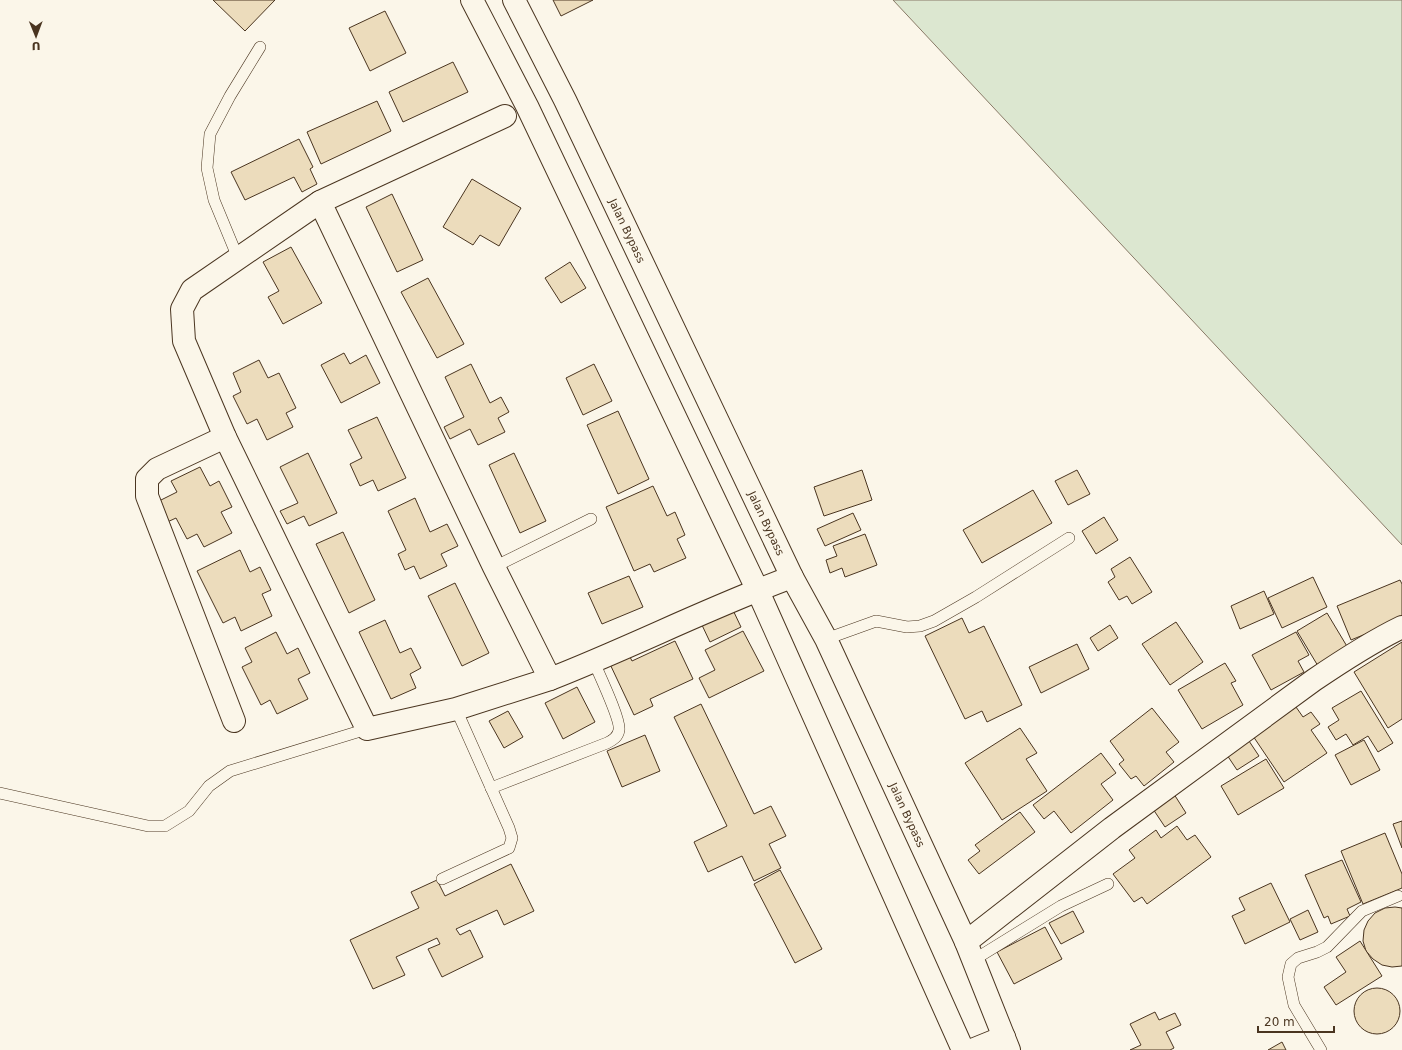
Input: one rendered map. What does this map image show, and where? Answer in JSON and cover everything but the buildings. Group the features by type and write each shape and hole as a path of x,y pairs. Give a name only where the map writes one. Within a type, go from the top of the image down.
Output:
{"main road":[{"path":"472,0 516,111 757,589 963,1050"},
{"name":"Jalan Bypass","path":"514,0 565,100 792,577 826,639 969,951 1007,1044"},
{"path":"516,111 320,202 192,290 182,309 184,341 225,438 367,729 456,709 550,679 594,662 757,589 792,577"},
{"path":"320,202 494,567 550,679"},
{"path":"225,438 157,469 147,479 148,496 234,721"},
{"path":"969,951 1112,828 1314,680 1372,642 1402,628"},
{"path":"972,1050 1007,1044"}],"lane":[{"path":"238,258 214,200 206,168 210,134 230,96 260,47"},
{"path":"494,567 591,519"},
{"path":"826,639 876,621 907,627 920,626 934,621 976,597 1069,538"},
{"path":"491,788 607,743 618,736 619,724 594,662"},
{"path":"442,879 509,848 512,838 509,828 456,709"},
{"path":"0,793 148,826 165,826 189,811 208,786 230,771 367,729"},
{"path":"969,951 1108,884"},
{"path":"1321,1050 1294,1005 1288,977 1291,964 1298,958 1317,952 1327,946 1362,911 1398,896"}],"green space":[{"path":"893,0 1402,0 1402,545"}]}
